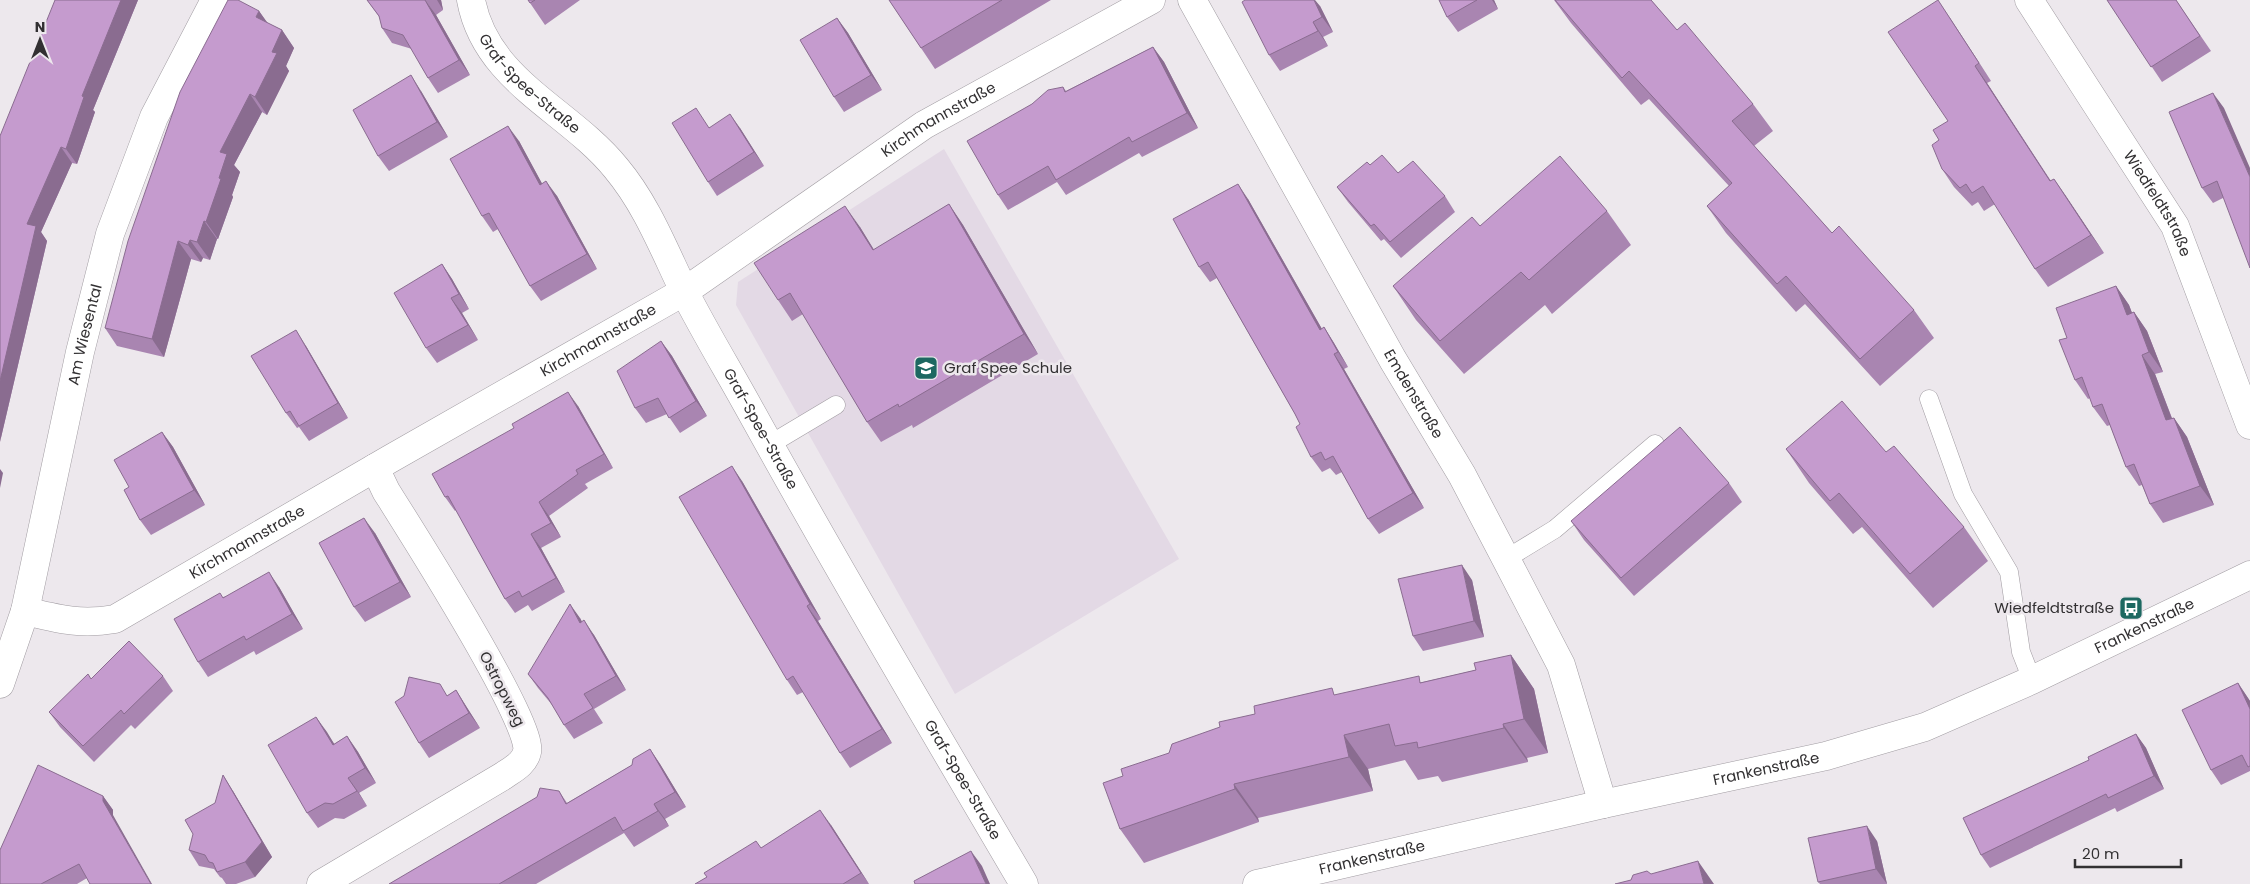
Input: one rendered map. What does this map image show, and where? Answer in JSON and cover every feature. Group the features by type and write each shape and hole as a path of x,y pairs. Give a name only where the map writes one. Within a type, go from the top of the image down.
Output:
{"street":[{"name":"Am Wiesental","path":"0,684 25,610 80,352 110,234 154,117 215,0"},
{"name":"Graf-Spee-Straße","path":"471,0 474,17 494,55 518,82 582,134 616,168 648,216 685,291 812,523 1024,884"},
{"name":"Kirchmannstraße","path":"25,610 68,621 91,623 115,619 685,291 924,125 1151,0"},
{"name":"Emdenstraße","path":"1192,0 1393,360 1462,475 1561,665 1603,804"},
{"name":"Wiedfeldtstraße","path":"2029,0 2175,226 2250,425"},
{"name":"Ostropweg","path":"321,884 503,776 521,764 527,752 528,744 520,720 484,651 386,491 375,468"},
{"name":"Frankenstraße","path":"1257,884 1603,804 1826,756 1925,727 2032,680 2250,575"}],"lane":[{"path":"1929,399 1963,494 2010,572 2021,652 2032,680"},
{"path":"769,445 836,405"},
{"path":"1506,559 1555,529 1655,444"}],"shaded area":[{"path":"944,149 1179,559 955,694 736,305 738,282"}],"building":[{"path":"55,0 121,0 82,96 84,97 66,149 61,147 27,224 36,226 0,381 0,136"},
{"path":"228,0 238,0 259,11 256,17 282,30 272,52 277,53 255,97 250,94 220,152 227,154 219,178 221,179 197,242 190,240 188,245 178,241 152,339 105,328 128,241 180,92"},
{"path":"367,0 425,0 459,60 428,78 403,35 382,28 379,16"},
{"path":"889,0 1002,0 921,48"},
{"path":"1245,0 1314,0 1322,17 1313,22 1318,31 1269,55 1242,2"},
{"path":"1439,0 1477,0 1447,17"},
{"path":"1555,0 1651,0 1677,30 1685,23 1753,104 1732,121 1832,233 1839,226 1914,310 1860,359 1786,276 1777,284 1707,206 1732,183 1629,71 1622,78"},
{"path":"1938,0 1979,63 1975,66 2050,181 2054,179 2091,235 2035,269 1983,186 1972,193 1966,184 1960,188 1942,169 1932,145 1939,140 1933,130 1948,121 1888,32"},
{"path":"2107,0 2176,0 2200,36 2151,67"},
{"path":"837,18 871,75 834,97 800,40"},
{"path":"1153,47 1187,113 1132,142 1129,137 1056,180 1048,166 998,195 967,141 1032,104 1048,90 1063,87 1065,92"},
{"path":"411,75 437,122 378,156 353,110"},
{"path":"2213,93 2250,177 2250,268 2217,181 2202,188 2169,112"},
{"path":"696,108 709,128 730,114 754,152 708,182 672,123"},
{"path":"508,126 540,185 546,181 587,254 530,286 489,213 482,216 450,159"},
{"path":"1382,155 1398,173 1413,161 1445,196 1390,242 1374,224 1371,226 1337,187 1367,162 1370,165"},
{"path":"1560,156 1607,211 1529,280 1521,272 1440,341 1393,286 1472,217 1480,226"},
{"path":"1238,184 1320,330 1324,327 1338,352 1334,354 1413,493 1368,519 1333,456 1325,460 1321,452 1311,457 1296,427 1300,424 1295,414 1208,262 1199,267 1173,219"},
{"path":"949,204 1024,334 899,407 898,404 867,422 790,293 778,300 754,263 845,206 873,250"},
{"path":"442,264 459,294 451,298 468,325 426,348 394,293"},
{"path":"2116,286 2127,315 2134,312 2149,352 2142,355 2166,420 2174,418 2200,486 2150,504 2134,464 2126,467 2102,404 2093,407 2082,377 2075,380 2059,340 2067,338 2056,308"},
{"path":"296,330 338,403 299,426 290,411 286,413 251,356"},
{"path":"661,341 696,401 669,418 658,398 635,408 617,371"},
{"path":"568,392 604,454 576,470 578,474 539,502 551,523 531,534 556,578 522,597 519,591 505,599 448,496 445,497 432,474 514,428 512,424"},
{"path":"1842,401 1886,452 1894,446 1964,527 1910,574 1839,493 1830,501 1786,449"},
{"path":"1680,427 1729,483 1621,578 1571,521"},
{"path":"162,432 194,490 140,520 124,490 129,487 114,460"},
{"path":"732,466 810,604 807,606 882,729 840,753 793,676 787,680 679,497"},
{"path":"364,518 400,582 354,607 319,543"},
{"path":"1462,565 1474,621 1413,636 1398,579"},
{"path":"269,572 292,614 246,640 244,636 198,662 174,619 220,593 223,598"},
{"path":"570,604 580,623 584,620 616,676 584,694 593,708 564,725 548,698 528,674"},
{"path":"129,641 163,676 124,714 121,710 83,746 49,712 88,674 91,679"},
{"path":"1511,655 1524,719 1503,724 1504,728 1418,748 1417,742 1395,746 1389,724 1344,735 1349,757 1234,784 1235,789 1120,829 1103,783 1123,776 1121,769 1169,753 1172,744 1220,727 1219,722 1255,714 1254,706 1332,688 1334,695 1419,676 1420,683 1476,670 1474,663"},
{"path":"409,677 440,684 447,696 456,690 469,713 419,743 395,702 404,696"},
{"path":"2238,683 2250,709 2250,766 2248,767 2242,755 2211,770 2182,710"},
{"path":"316,717 333,745 347,736 365,768 348,778 357,791 333,804 325,803 307,813 268,745"},
{"path":"2136,734 2154,776 2108,798 2106,794 1981,855 1963,818 2089,760 2088,757"},
{"path":"650,749 675,792 654,804 658,811 623,831 615,817 499,884 389,884 537,797 540,788 559,791 566,804 632,765 633,759"},
{"path":"38,765 103,796 103,801 151,884 90,884 79,864 41,884 0,884 0,850"},
{"path":"223,775 262,842 245,862 217,872 213,863 209,862 205,855 189,850 193,834 185,820 215,803"},
{"path":"820,810 861,873 843,884 695,884 707,877 704,873 756,841 761,848"},
{"path":"1867,826 1876,869 1818,882 1808,838"},
{"path":"971,851 986,884 915,884 914,881"},
{"path":"1698,861 1704,884 1615,884 1631,880 1633,875 1647,871 1651,874"}],"place":[{"name":"Graf Spee Schule","path":"926,368"},
{"name":"Wiedfeldtstraße","path":"2131,608"}]}
